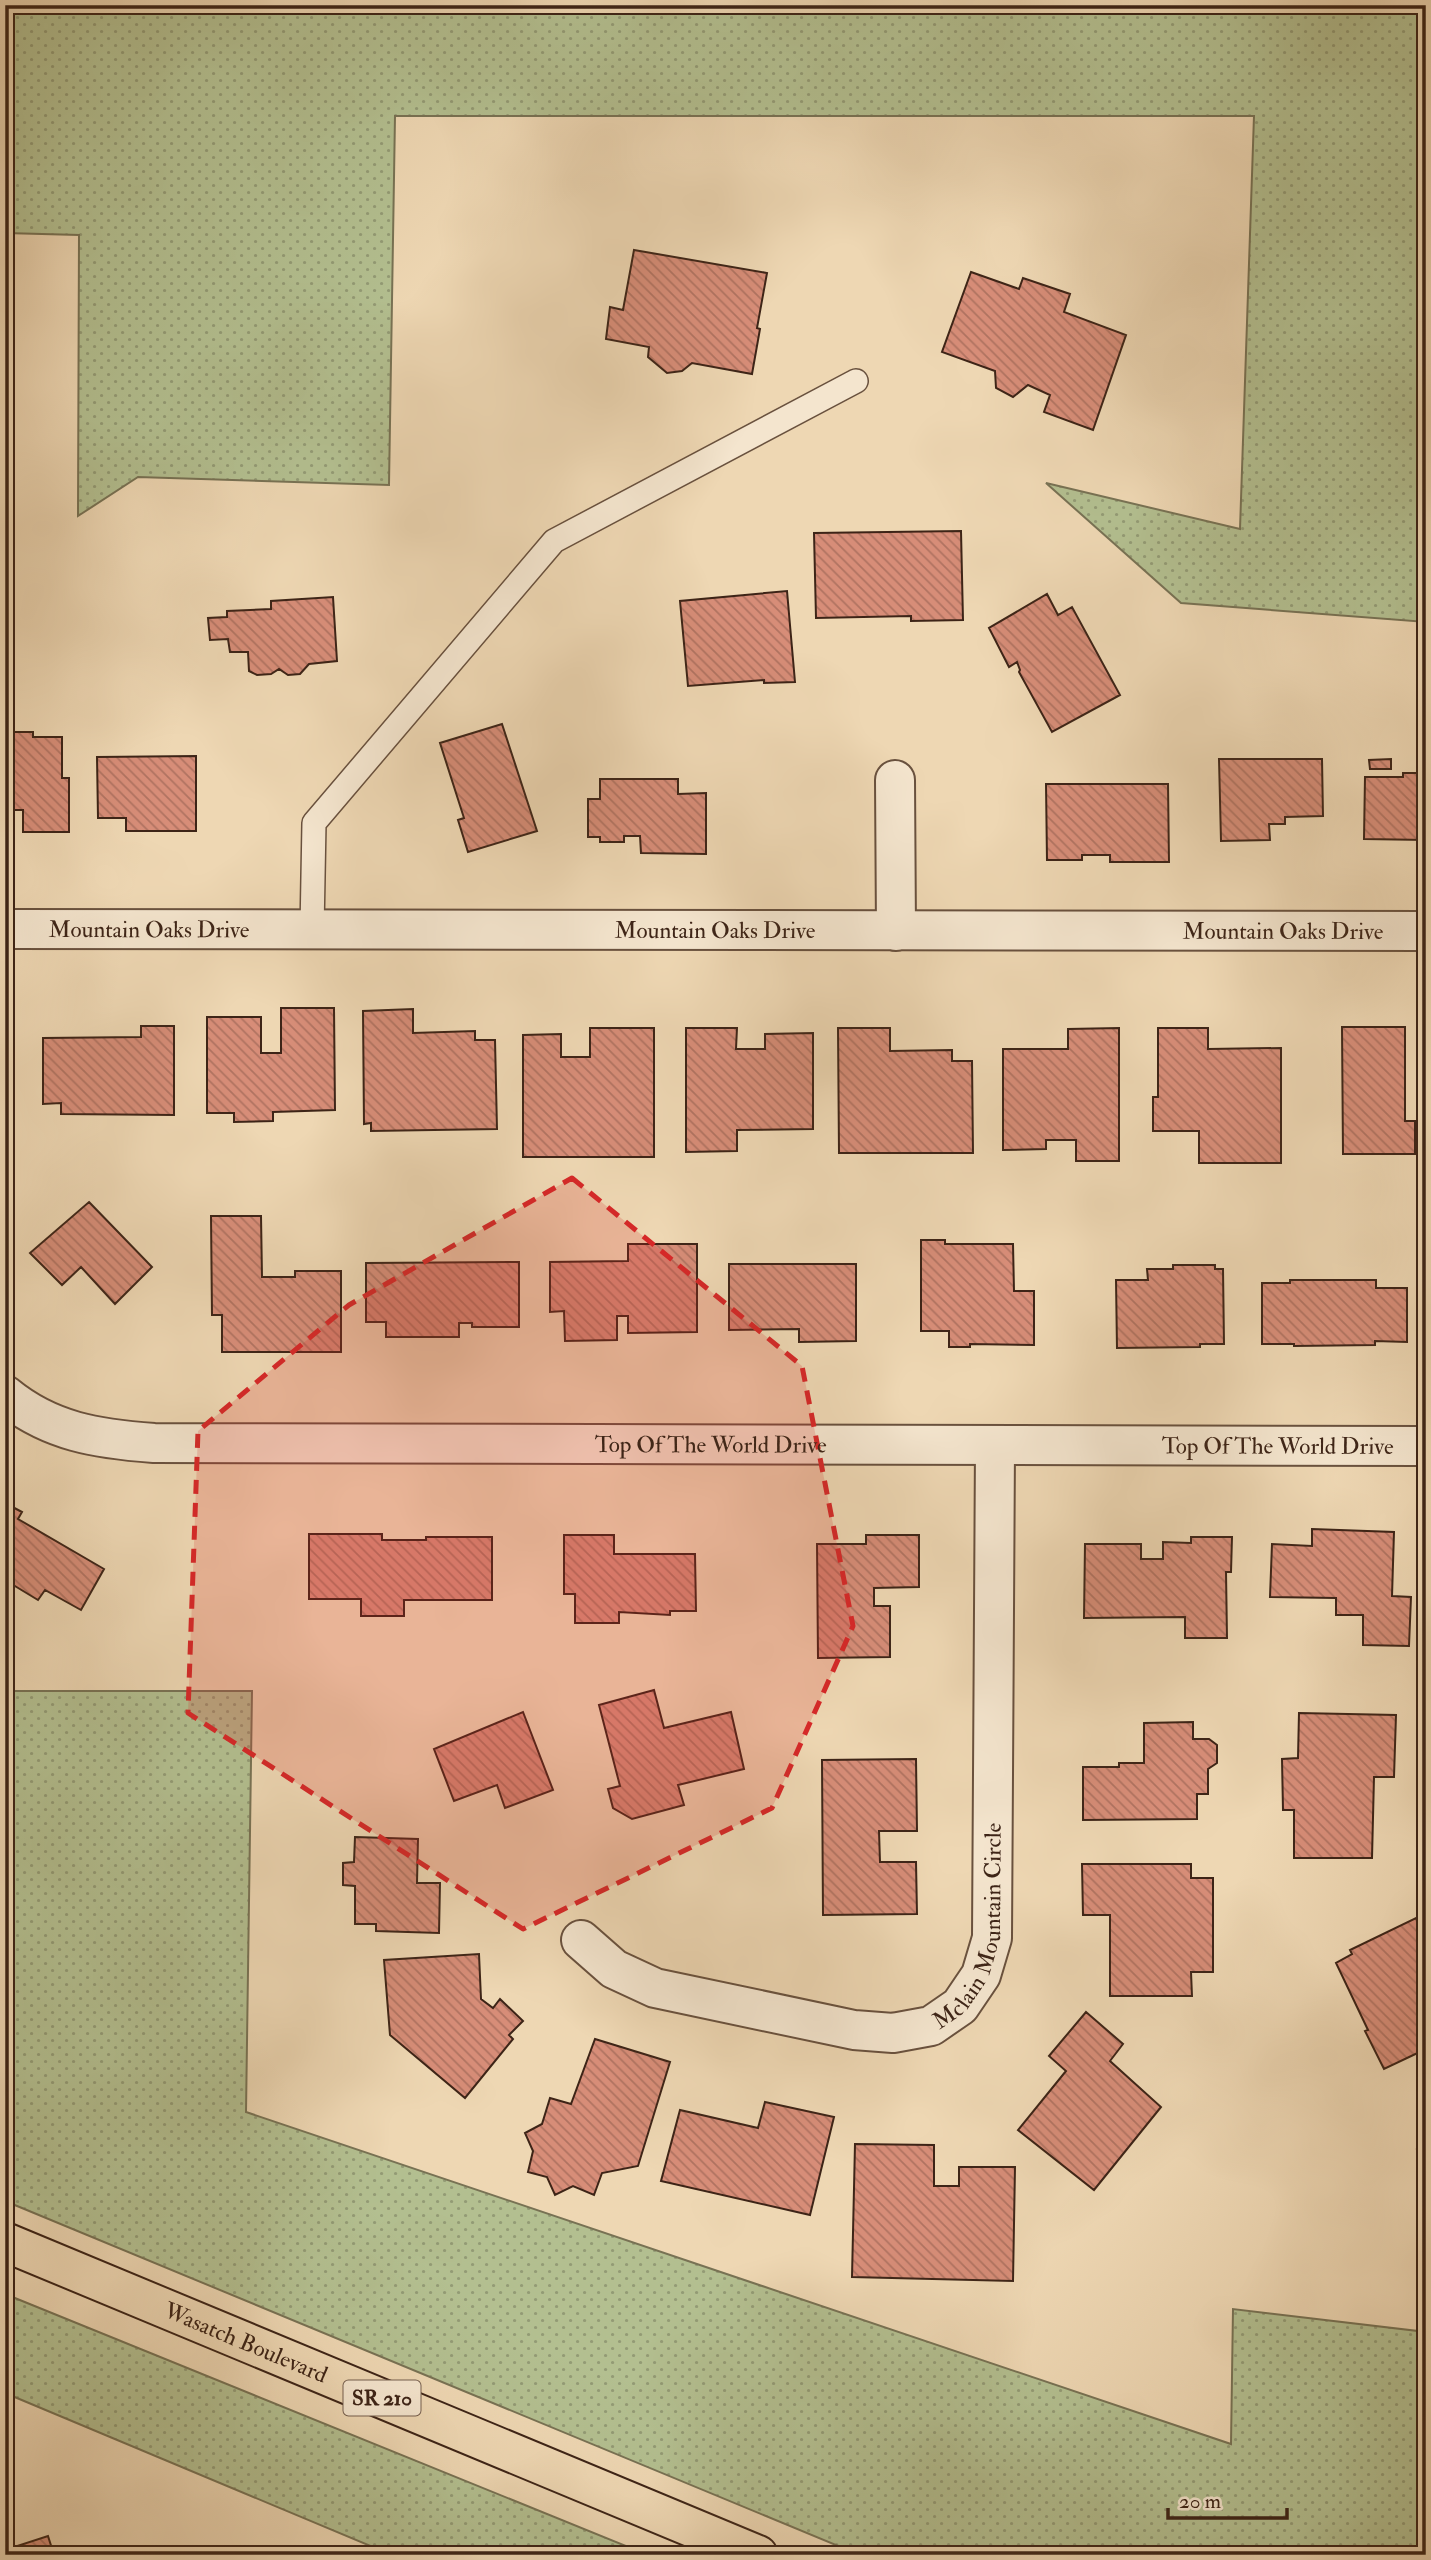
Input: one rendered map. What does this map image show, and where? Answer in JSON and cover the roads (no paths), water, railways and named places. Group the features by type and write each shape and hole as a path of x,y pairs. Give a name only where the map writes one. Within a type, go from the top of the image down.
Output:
{"main road":[{"name":"Wasatch Boulevard","path":"5,2242 758,2555"}],"street":[{"path":"895,780 895,931"},
{"name":"Mountain Oaks Drive","path":"5,929 1426,931"},
{"name":"Top Of The World Drive","path":"5,1395 23,1410 60,1427 103,1439 154,1443 1426,1446"},
{"name":"Mclain Mountain Circle","path":"580,1940 614,1969 655,1988 854,2030 893,2033 931,2026 960,2006 981,1975 992,1938 995,1446"}],"lane":[{"path":"312,930 314,823 554,541 856,381"}]}
